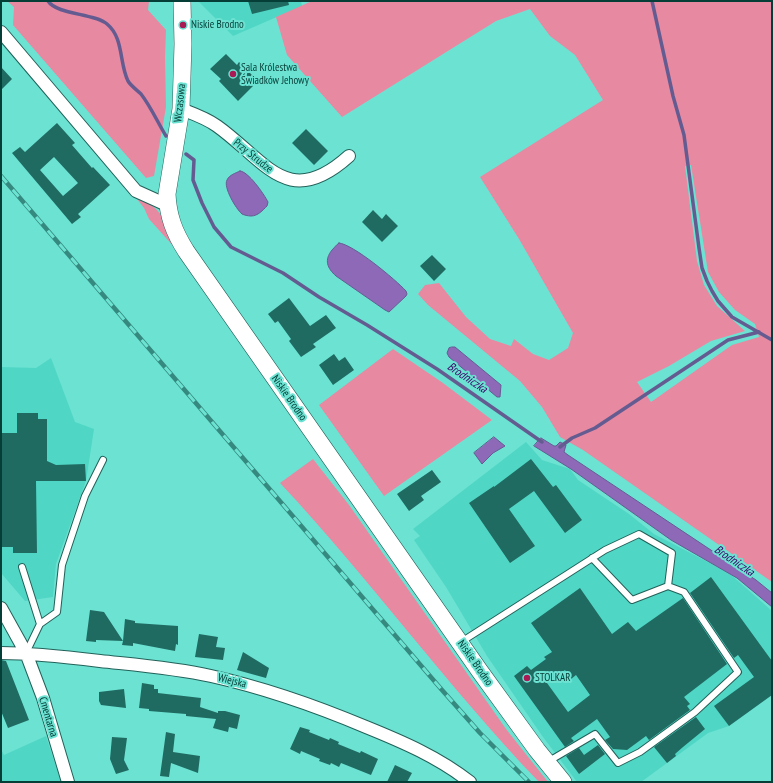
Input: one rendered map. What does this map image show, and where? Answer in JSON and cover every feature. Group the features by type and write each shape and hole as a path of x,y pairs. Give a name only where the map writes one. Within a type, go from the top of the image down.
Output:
{"street":[{"name":"Wczasowa","path":"168,205 167,194 169,179 181,110 183,2"},
{"path":"1,32 136,191 168,205"},
{"name":"Przy Strudze","path":"181,110 201,116 217,126 270,171 298,182 323,176 350,156"},
{"name":"Niskie Brodno","path":"168,205 176,235 186,251 460,643 563,782"},
{"path":"1,608 26,653"},
{"name":"Wiejska","path":"1,654 26,653 156,667 210,676 263,689 316,707 406,743 436,759 470,782"},
{"name":"Cmentarna","path":"26,653 43,698 68,782"}],"lane":[{"path":"26,653 40,624 57,612 62,565 85,496 103,460"},
{"path":"460,643 605,550 639,534 672,553 668,586"},
{"path":"547,762 595,734 618,763 640,752 695,712 738,672 684,592 668,586 632,600 592,558"},
{"path":"22,567 40,624"}],"shaded area":[{"path":"7,1 149,1 148,10 166,30 166,107 154,176 146,178 13,25 14,7"},
{"path":"198,1 301,1 302,6 233,36"},
{"path":"312,1 772,1 772,582 583,450 560,437 542,407 520,381 428,305 418,294 425,285 439,283 466,317 490,339 511,346 514,339 533,354 549,360 568,348 573,333 519,239 480,177 603,100 575,55 550,36 530,9 496,21 342,117 287,55 276,17","holes":["691,165 708,272 719,292 735,310 755,324 759,337 732,345 651,402 637,382 669,366 711,341 745,331 717,306 704,285 697,261 685,166"]},
{"path":"240,171 251,179 268,202 267,206 254,216 242,214 228,193 226,183 228,178"},
{"path":"137,199 153,206 160,213 175,248 149,219 144,208"},
{"path":"339,243 354,249 374,263 406,291 406,296 389,312 336,276 330,270 327,261 332,250"},
{"path":"455,347 501,385 500,397 497,397 449,357 447,353 449,348"},
{"path":"393,349 443,383 492,420 384,496 319,405"},
{"path":"51,358 75,422 94,429 86,481 56,564 53,597 25,601 1,573 1,367 36,368"},
{"path":"494,437 505,446 493,453 482,464 474,453"},
{"path":"541,438 554,446 560,442 566,445 564,452 568,455 756,580 772,593 772,607 737,578 671,540 571,469 534,446"},
{"name":"STOLKAR","path":"526,442 542,460 570,469 578,480 629,514 654,534 729,573 772,611 772,695 729,726 708,733 641,782 577,782 543,737 487,656 446,587 414,540 420,536 413,529"},
{"path":"313,459 349,505 506,729 548,782 539,782 505,746 440,671 346,557 280,483"},
{"path":"46,736 61,782 1,782 1,749 4,755"}],"building":[{"path":"248,1 288,1 289,5 252,14"},
{"name":"Sala Królestwa Świadków Jehowy","path":"226,54 237,65 239,62 258,81 238,101 219,81 221,79 210,69"},
{"path":"1,67 12,79 1,90"},
{"path":"57,123 75,143 72,145 92,168 93,167 110,185 78,214 81,217 72,224 12,153 20,147 25,152","holes":["54,157 78,183 63,196 40,170"]},
{"path":"306,129 328,151 314,165 292,143"},
{"path":"373,210 382,219 386,214 398,226 382,242 362,222"},
{"path":"432,255 446,269 434,281 420,266"},
{"path":"289,298 310,326 326,315 336,328 313,344 316,347 301,357 289,341 291,339 278,321 275,323 268,314"},
{"path":"334,354 339,361 345,357 354,370 333,385 319,365"},
{"path":"17,413 38,413 38,419 47,419 47,461 56,465 85,464 86,481 36,481 37,553 13,553 13,547 2,547 1,433 17,433"},
{"path":"531,459 553,487 556,485 582,520 565,533 534,491 509,509 535,546 510,563 469,503 494,487"},
{"path":"432,470 441,482 421,496 424,500 409,511 397,494"},
{"path":"711,577 772,661 772,695 729,726 714,706 754,677 738,655 734,658 690,593"},
{"path":"580,588 612,634 628,622 636,631 683,598 727,664 684,697 690,704 687,706 690,710 649,740 646,736 627,750 613,749 605,740 610,737 597,719 571,738 574,741 565,747 514,676 527,666 531,670 546,659 544,657 552,652 531,623","holes":["565,670 571,679 576,675 590,695 568,712 547,683"]},
{"path":"90,610 104,612 123,641 86,641"},
{"path":"125,619 135,621 135,623 178,626 178,645 176,644 175,651 133,643 133,646 122,645"},
{"path":"199,634 218,637 216,647 225,648 223,660 195,657"},
{"path":"243,652 269,668 266,678 237,670"},
{"path":"1,660 6,661 29,720 8,728 1,711"},
{"path":"142,683 154,685 154,689 158,689 158,693 201,698 200,707 218,713 218,711 225,711 240,715 237,729 229,727 228,732 213,728 216,719 186,716 186,714 149,711 149,709 139,708"},
{"path":"124,689 126,708 101,705 99,701 99,692"},
{"path":"696,717 705,729 675,754 676,756 667,763 654,747"},
{"path":"300,727 310,730 309,732 329,740 330,738 339,742 338,744 360,753 361,751 378,759 371,775 341,763 339,767 331,763 330,765 301,751 300,754 290,749"},
{"path":"166,732 175,734 173,752 200,756 198,773 171,763 169,777 160,776"},
{"path":"112,737 127,738 124,760 129,770 116,774 110,759"},
{"path":"598,745 605,754 579,774 566,756 579,748 584,755"},
{"path":"395,765 412,773 407,782 387,782"}],"waterway":[{"name":"Brodniczka","path":"48,1 59,9 101,20 107,24 116,36 119,43 123,66 128,81 145,99 166,136"},
{"path":"652,1 673,96 684,135 702,268 718,301 732,317 772,340"},
{"name":"Brodniczka","path":"186,154 194,160 193,180 202,203 214,227 231,247 283,273 319,297 367,325 437,369 542,442"},
{"path":"560,447 572,438 595,428 728,340 759,332"}],"railway":[{"path":"1,176 442,690 480,733 529,782"}],"place":[{"name":"Niskie Brodno","path":"183,25"},
{"name":"Sala Królestwa Świadków Jehowy","path":"233,74"},
{"name":"STOLKAR","path":"527,678"}]}
